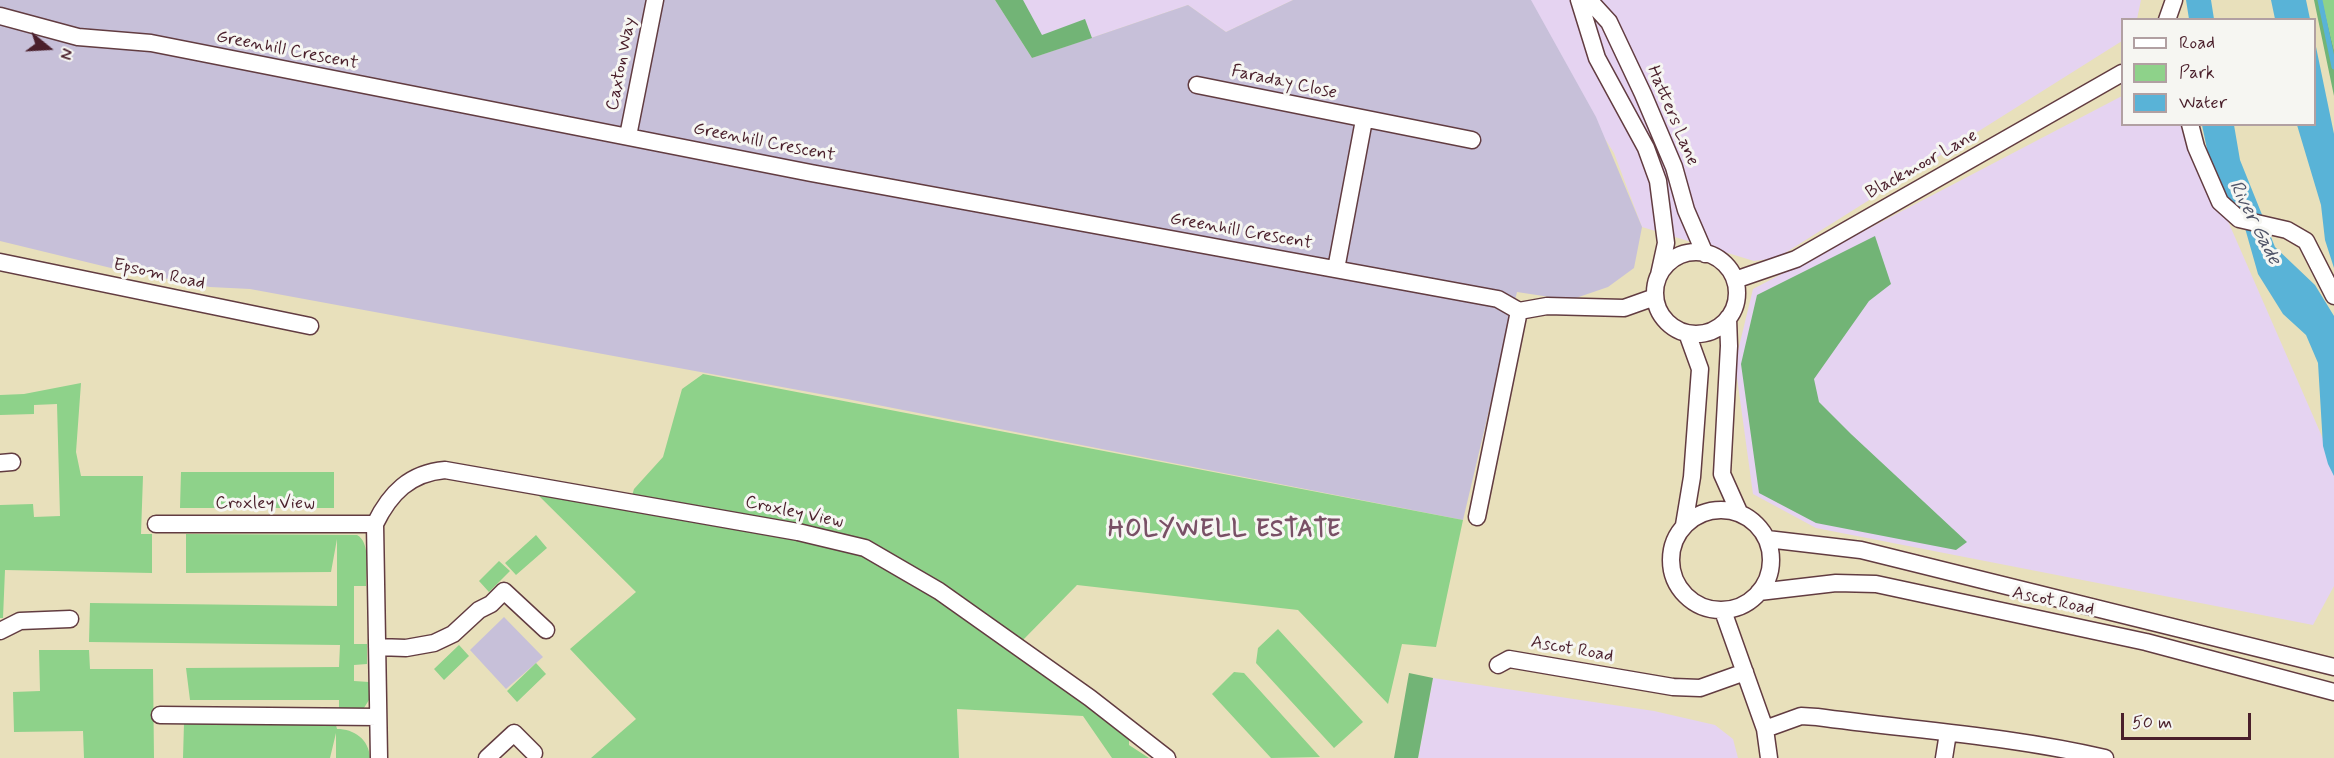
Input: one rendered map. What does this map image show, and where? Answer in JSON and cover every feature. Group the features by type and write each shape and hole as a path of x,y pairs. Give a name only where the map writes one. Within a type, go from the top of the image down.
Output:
{"street":[{"name":"Caxton Way","path":"628,135 655,0"},
{"path":"1579,0 1597,58 1646,148 1658,180 1666,243 1659,275 1655,297 1658,310 1675,329 1687,333 1710,332 1728,318 1736,302 1735,280 1729,269 1721,260 1705,254 1686,254 1675,258 1659,275"},
{"name":"Hatters Lane","path":"1589,0 1609,22 1643,94 1674,167 1686,210 1705,254"},
{"path":"2168,18 2174,0"},
{"name":"Greenhill Crescent","path":"0,16 78,37 151,44 628,135 811,173 1498,299 1519,311"},
{"name":"Blackmoor Lane","path":"1735,280 1796,259 2121,74"},
{"name":"Faraday Close","path":"1197,85 1472,140"},
{"path":"1336,269 1364,120"},
{"path":"2191,126 2196,147 2220,202 2239,219 2287,230 2306,241 2334,296"},
{"name":"Epsom Road","path":"0,262 310,326"},
{"path":"1477,517 1519,311 1547,306 1624,308 1655,297"},
{"path":"1728,318 1729,346 1722,474 1739,512"},
{"path":"1684,525 1692,477 1700,369 1687,333"},
{"name":"Croxley View","path":"156,524 375,524 388,502 409,481 428,471 445,470 798,532 865,548 939,591 1090,698 1167,758"},
{"path":"1725,509 1739,512 1754,521 1767,539 1771,566 1766,583 1759,592 1745,604 1723,611 1699,605 1685,595 1677,584 1671,568 1671,551 1677,534 1684,525 1698,514 1725,509"},
{"path":"375,524 379,758"},
{"name":"Ascot Road","path":"1767,539 1861,550 2334,667"},
{"name":"Ascot Road","path":"1759,592 1836,583 1876,584 2146,642 2334,692"},
{"path":"377,647 406,648 434,643 453,634 504,591 546,630"},
{"path":"1723,611 1765,729 1769,758"},
{"path":"0,631 21,621 70,619"},
{"name":"Ascot Road","path":"1498,664 1509,659 1673,687 1700,688 1745,672"},
{"path":"160,715 378,717"},
{"path":"1765,729 1801,716 2055,747 2105,758"},
{"path":"487,758 514,732 534,753"},
{"path":"1944,758 1948,733"}],"shaded area":[{"path":"0,0 995,0 1032,58 1188,5 1226,32 1293,0 1531,0 1596,117 1642,227 1634,268 1608,287 1570,300 1517,292 1463,520 847,399 250,289 210,287 111,268 0,241"},
{"path":"995,0 1293,0 1226,32 1188,5 1032,58"},
{"path":"1529,0 2141,0 2137,18 2121,18 2121,42 1777,258 1754,261 1642,227 1614,153 1565,76"},
{"path":"2121,97 2121,126 2186,126 2334,464 2334,586 2313,625 1816,528 1753,494 1735,363 1753,289"},
{"path":"504,617 543,657 506,689 470,650"},
{"path":"1433,678 1654,711 1715,725 1733,739 1738,758 1418,758"}],"green space":[{"path":"995,0 1023,0 1042,35 1085,19 1092,38 1032,58"},
{"path":"2314,0 2322,0 2334,50 2334,96"},
{"path":"2322,0 2334,0 2334,50"},
{"path":"1875,236 1891,284 1869,301 1814,379 1819,402 1967,542 1956,550 1816,523 1759,493 1741,364 1757,295"},
{"path":"703,374 1463,520 1436,647 1402,644 1388,704 1298,610 1077,585 1023,640 1129,718 1129,745 1149,758 1112,758 1083,716 957,709 959,758 591,758 636,719 570,649 636,592 536,493 628,509 634,489 663,457 682,389"},
{"path":"81,383 76,452 81,476 143,476 141,534 152,534 152,573 5,570 3,618 0,618 0,505 33,504 34,517 60,516 57,404 34,405 34,414 0,415 0,395 24,394"},
{"path":"181,472 334,472 334,508 180,508"},
{"path":"186,534 357,535 361,539 367,558 366,586 354,586 354,644 367,644 367,664 354,665 354,681 369,682 369,700 362,711 339,714 339,700 190,700 186,668 339,667 340,645 89,642 90,603 337,606 337,539 331,572 186,573"},
{"path":"536,535 547,548 516,575 505,563"},
{"path":"499,561 510,571 489,592 479,581"},
{"path":"1278,629 1363,722 1334,748 1256,663 1258,648"},
{"path":"459,645 469,656 444,680 434,669"},
{"path":"39,650 89,650 90,669 153,669 154,758 84,758 83,731 14,732 13,692 40,691"},
{"path":"536,663 546,674 517,702 507,691"},
{"path":"1234,672 1244,673 1320,757 1271,758 1212,694"},
{"path":"1409,673 1433,678 1418,758 1394,758"},
{"path":"184,723 336,725 337,729 360,736 367,745 370,758 336,758 336,733 330,758 183,758"}],"water":[{"path":"2186,0 2211,0 2214,18 2189,18"},
{"path":"2271,0 2306,0 2310,18 2275,18"},
{"path":"2316,47 2334,134 2334,268 2325,240 2321,205 2297,126 2316,126"},
{"name":"River Gade","path":"2202,126 2234,126 2240,160 2275,247 2315,285 2334,316 2334,476 2323,446 2318,363 2306,335 2283,314 2258,274 2241,214 2233,208 2215,177"}],"waterway":[{"path":"2320,0 2334,67"}],"district":[{"name":"HOLYWELL ESTATE","path":"1225,531"}]}
